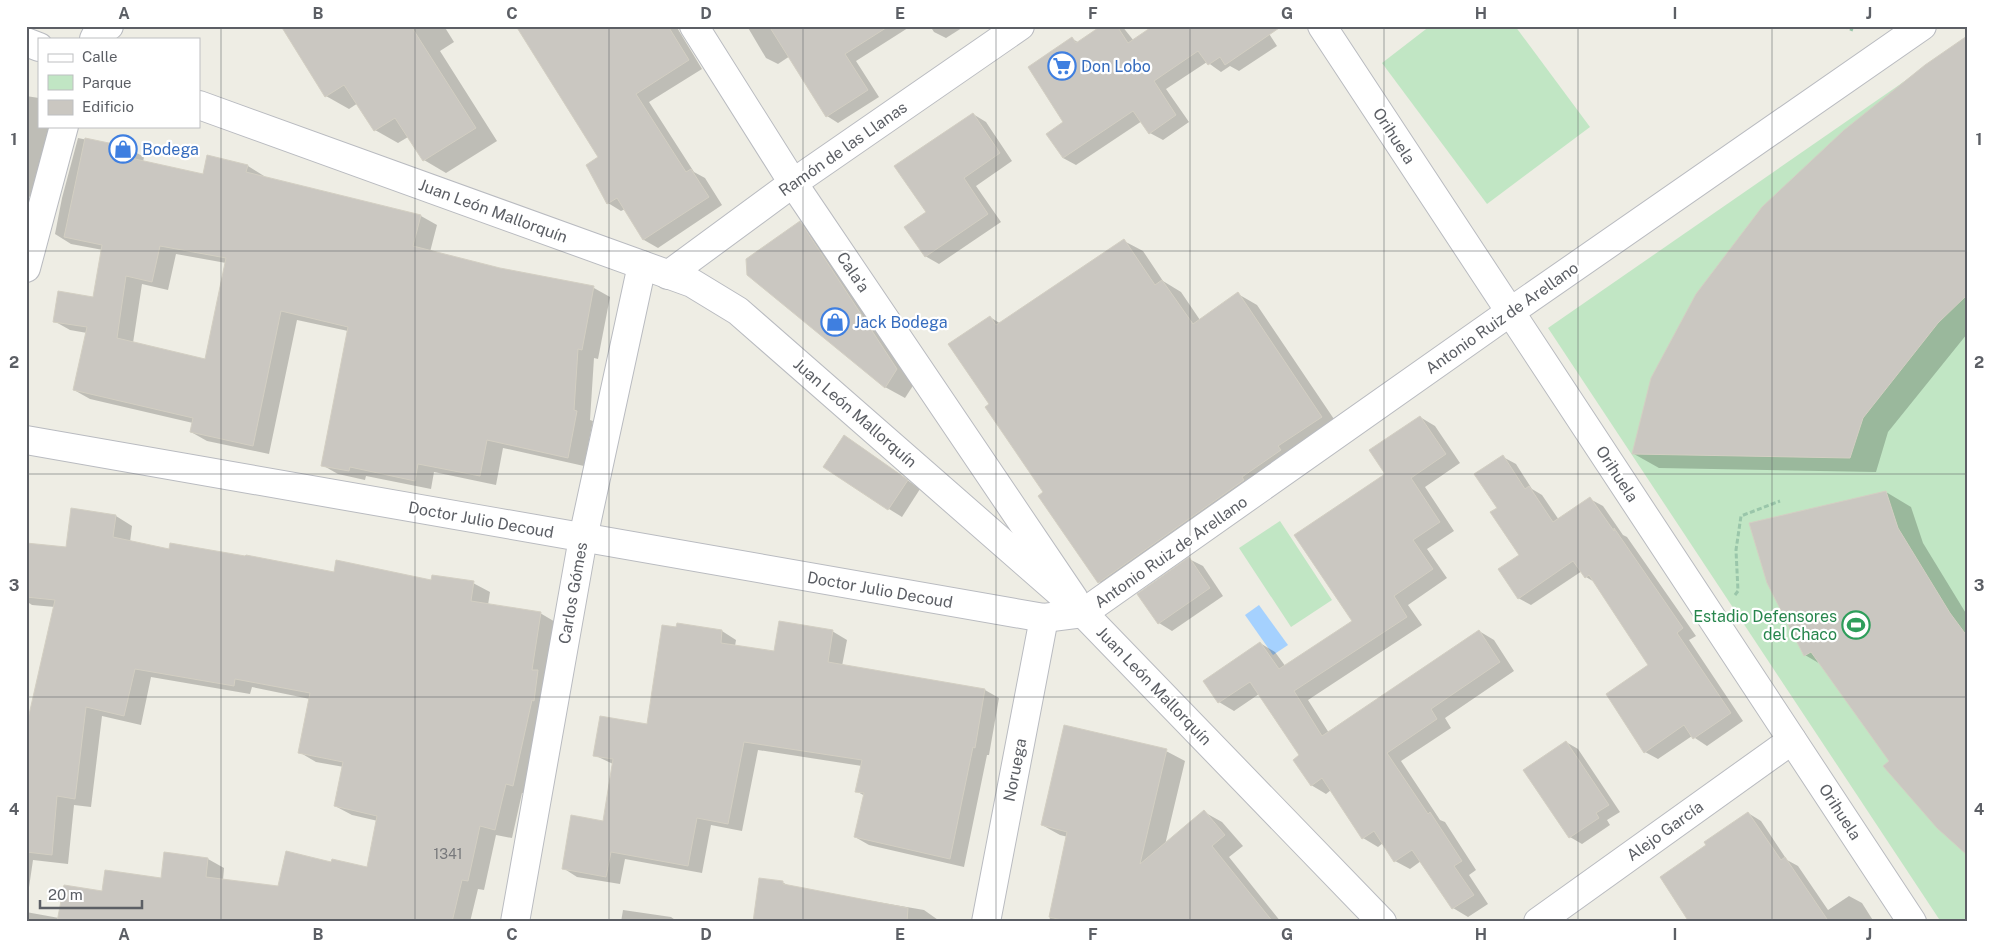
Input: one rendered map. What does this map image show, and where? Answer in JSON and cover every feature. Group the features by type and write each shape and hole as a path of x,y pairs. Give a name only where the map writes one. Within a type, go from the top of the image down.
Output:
{"street":[{"name":"Cala'a","path":"694,26 793,183 1083,613"},
{"name":"Ramón de las Llanas","path":"668,274 793,183 1020,26"},
{"name":"Orihuela","path":"1322,26 1912,922"},
{"name":"Antonio Ruiz de Arellano","path":"1083,613 1510,312 1922,26"},
{"path":"26,42 38,47"},
{"name":"Juan León Mallorquín","path":"200,105 692,283 738,311 1083,613 1382,922"},
{"path":"26,268 63,128"},
{"name":"Carlos Gómes","path":"515,922 583,538 642,265"},
{"name":"Doctor Julio Decoud","path":"26,440 1044,618 1083,613"},
{"name":"Noruega","path":"986,922 1044,618"},
{"name":"Alejo García","path":"1538,922 1792,740"}],"path":[{"path":"1844,26 1854,30"},
{"path":"1738,591 1736,550 1741,516 1780,501"}],"green space":[{"path":"1430,26 1515,26 1590,127 1487,204 1382,63"},
{"name":"Estadio Defensores del Chaco","path":"1967,38 1967,922 1941,922 1548,328"},
{"path":"1280,521 1332,600 1291,627 1239,548"}],"water":[{"path":"1259,605 1288,645 1273,655 1245,615"}],"building":[{"path":"281,26 411,26 476,128 423,161 395,118 374,131 344,85 325,97"},
{"path":"516,26 668,26 689,60 636,94 686,172 691,169 709,197 643,240 617,198 607,204 586,165 598,157"},
{"path":"769,26 889,26 845,54 868,90 826,117"},
{"path":"1101,26 1117,26 1128,43 1153,26 1282,26 1225,65 1220,57 1208,65 1198,51 1154,81 1176,115 1149,134 1133,111 1063,158 1046,134 1063,122 1028,67 1072,37 1076,43"},
{"path":"1967,36 1967,295 1938,323 1863,418 1850,458 1632,454 1651,378 1696,294 1762,207 1843,131 1925,65"},
{"path":"973,113 1000,153 964,178 988,214 925,257 904,227 926,212 894,166"},
{"path":"85,138 128,147 126,157 203,174 207,155 248,165 246,172 421,215 413,246 500,268 594,286 582,350 578,349 574,410 577,411 568,458 487,440 480,476 418,464 415,481 350,467 349,471 321,466 348,327 281,311 253,446 190,432 193,418 73,390 87,327 53,322 58,291 93,297 102,245 64,237","holes":["160,246 226,258 205,359 117,338 126,276 152,282"]},
{"name":"Jack Bodega","path":"800,221 897,369 885,388 747,275 746,259"},
{"path":"1124,239 1155,285 1162,280 1193,324 1238,292 1322,417 1278,446 1281,450 1242,477 1244,480 1098,583 1038,496 1043,492 985,407 989,404 948,344 990,316 996,325"},
{"path":"1420,416 1446,454 1411,478 1440,522 1413,540 1433,569 1394,596 1407,617 1294,691 1322,736 1479,630 1500,662 1431,709 1437,719 1387,753 1428,814 1430,812 1462,861 1454,866 1474,895 1452,909 1412,850 1394,862 1374,831 1362,839 1322,778 1311,786 1293,760 1299,755 1250,682 1218,703 1203,681 1260,642 1279,669 1352,621 1294,535 1385,474 1369,450"},
{"path":"844,435 908,480 888,510 823,467"},
{"path":"1503,455 1525,489 1529,486 1553,522 1590,497 1614,531 1614,528 1683,628 1677,633 1731,713 1693,739 1684,725 1644,753 1606,694 1648,665 1589,575 1585,578 1573,561 1518,599 1498,569 1519,555 1490,512 1497,508 1474,474"},
{"path":"1886,491 1898,528 1950,613 1967,636 1967,855 1937,828 1883,766 1889,761 1811,652 1804,656 1767,583 1749,523"},
{"path":"71,508 116,515 113,537 169,549 170,543 334,572 336,560 431,580 432,575 474,581 471,601 541,612 532,670 538,670 534,701 532,700 513,786 506,784 495,830 480,826 468,881 462,880 452,922 57,922 64,885 102,891 105,870 161,878 164,852 208,858 206,877 278,886 286,851 331,862 332,859 367,867 377,816 334,806 343,762 298,753 310,693 235,679 234,686 135,669 124,716 86,707 75,799 57,796 52,855 26,852 26,728 55,600 26,597 26,543 66,547"},
{"path":"1189,557 1210,588 1158,624 1137,594"},
{"path":"779,621 833,630 828,662 985,689 975,748 973,747 950,859 854,837 864,793 855,792 862,760 744,742 728,824 697,818 688,866 611,852 606,877 562,869 571,815 603,821 613,759 593,756 600,716 647,724 662,625 676,627 677,623 722,630 721,643 774,651"},
{"path":"1064,725 1167,749 1140,864 1204,810 1225,835 1212,846 1273,922 1071,922 1049,917 1067,832 1041,825"},
{"path":"1566,741 1609,805 1596,813 1599,818 1569,838 1523,770"},
{"path":"1748,812 1781,860 1785,857 1829,922 1689,922 1660,877 1706,845 1704,842"},
{"path":"759,878 783,881 783,884 908,908 907,922 753,922"}],"place":[{"name":"Don Lobo","path":"1062,66"},
{"name":"Bodega","path":"123,149"},
{"name":"Jack Bodega","path":"835,322"},
{"name":"Estadio Defensores del Chaco","path":"1856,625"}]}
